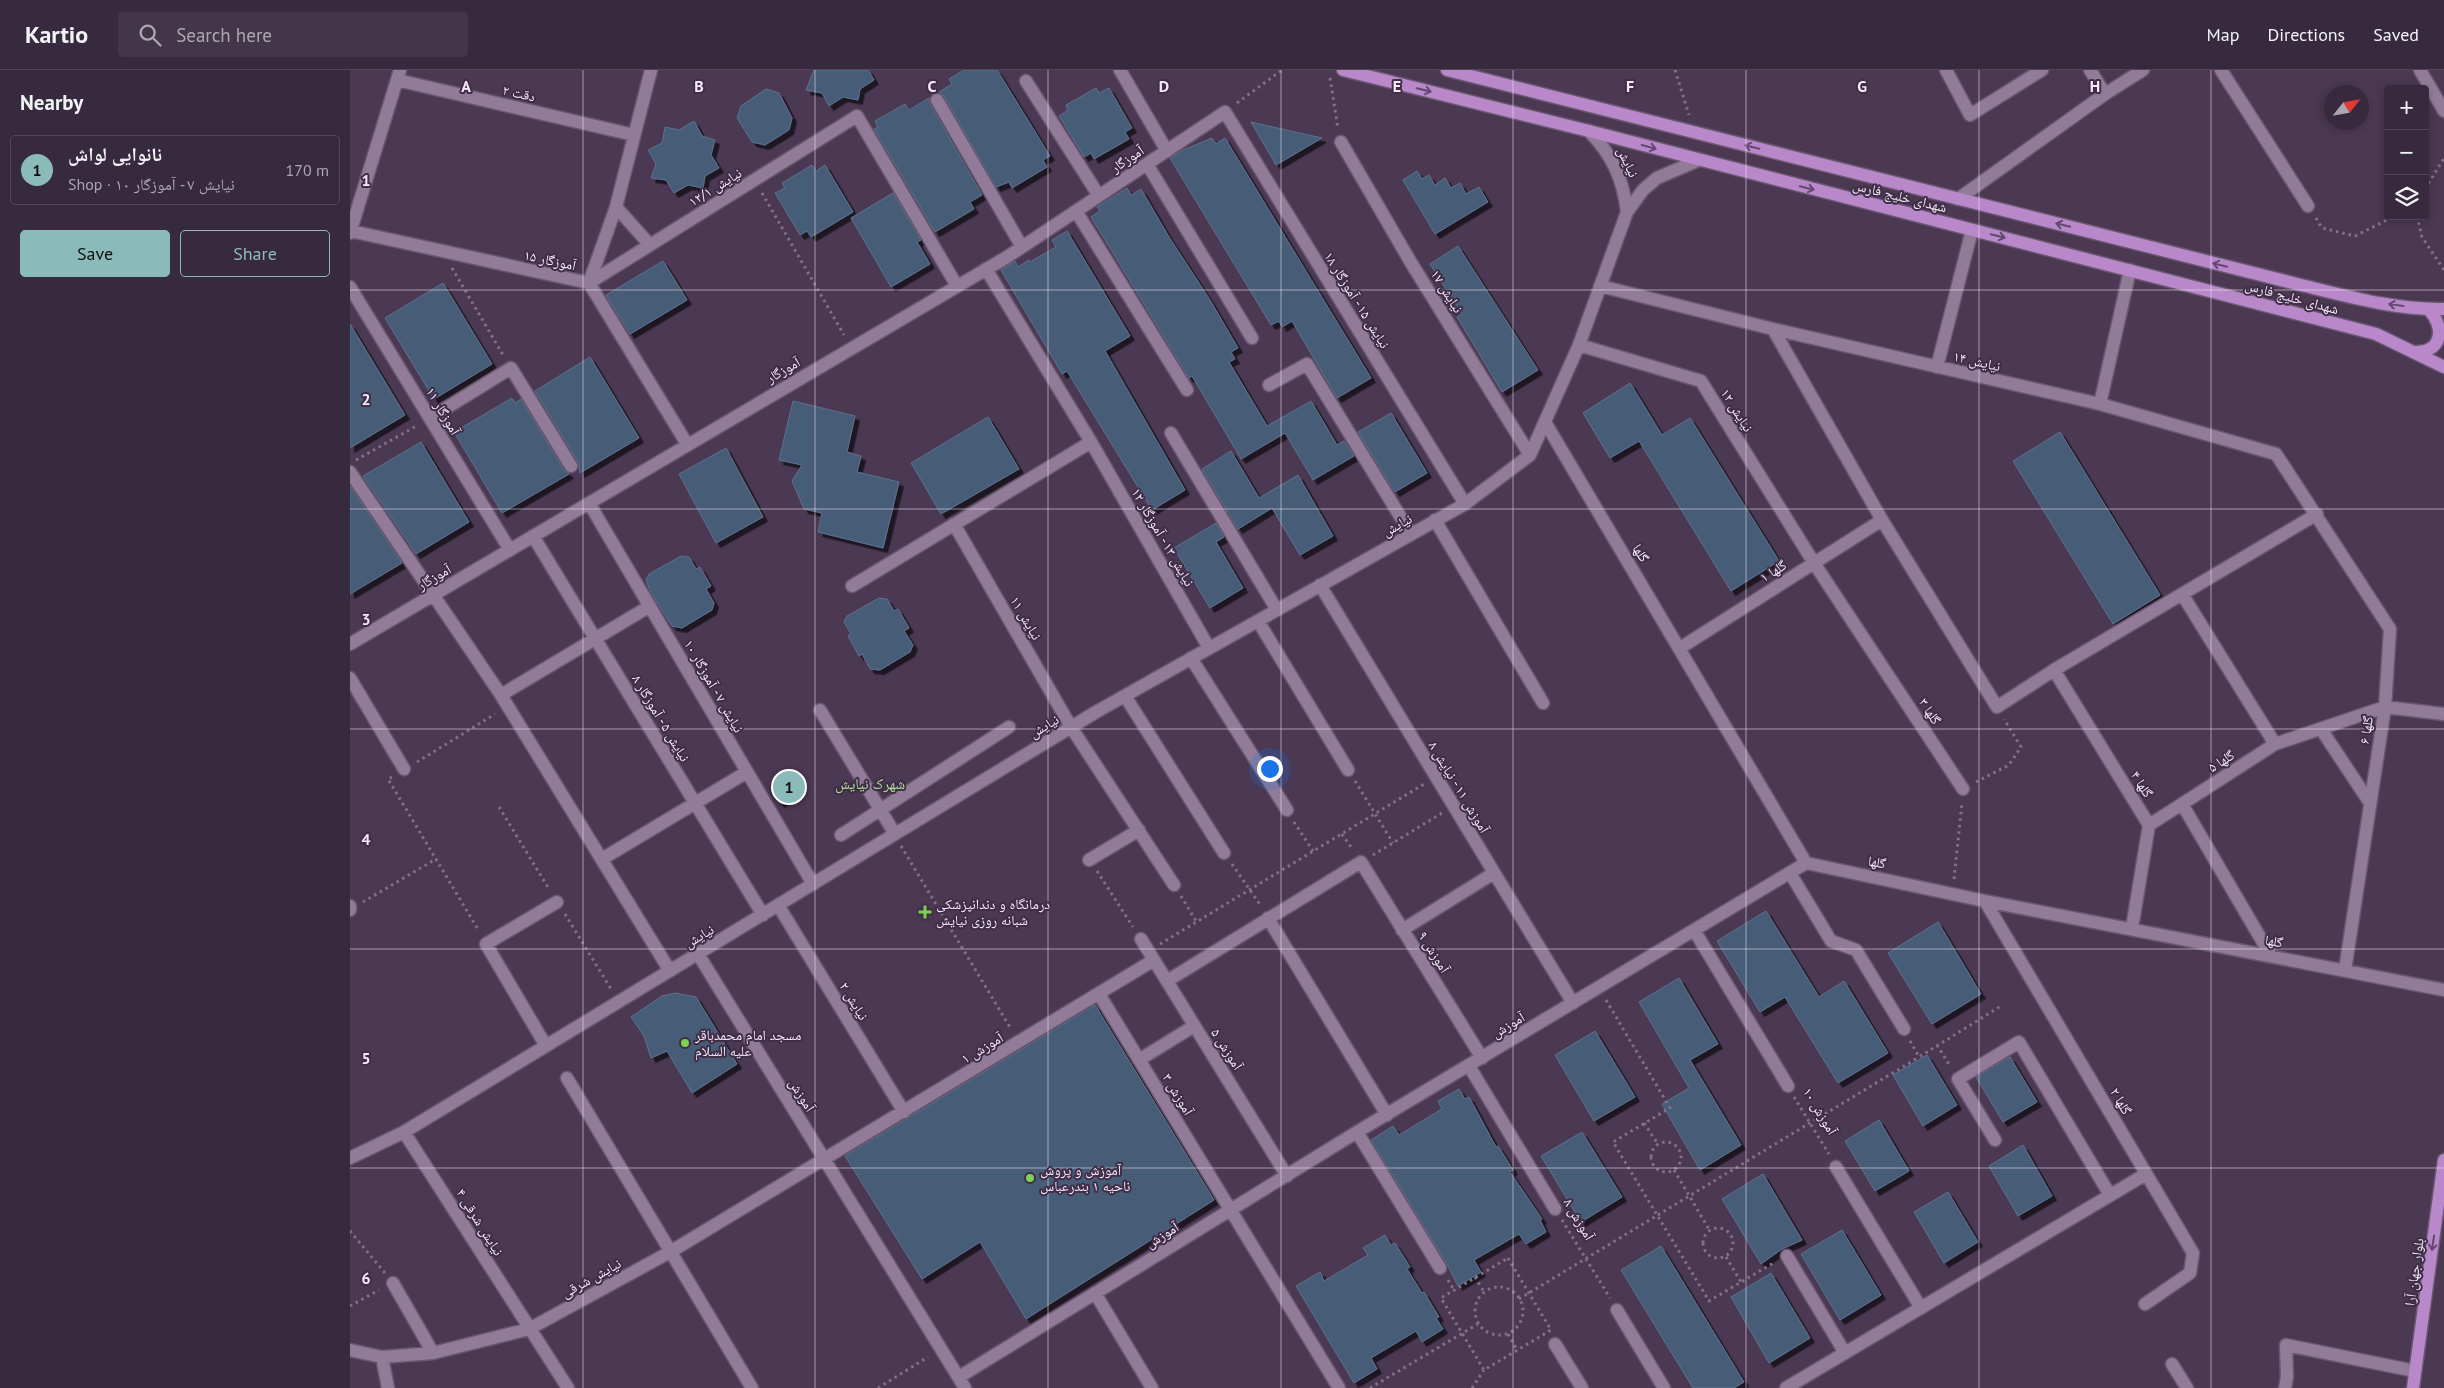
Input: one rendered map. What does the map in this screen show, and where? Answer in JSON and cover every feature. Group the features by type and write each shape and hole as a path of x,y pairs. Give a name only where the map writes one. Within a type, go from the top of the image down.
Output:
{"main road":[{"name":"شهدای خلیج فارس","path":"1343,70 1589,131 2376,334 2444,367"},
{"name":"شهدای خلیج فارس","path":"1447,70 2305,286 2378,303 2429,310 2444,309"},
{"path":"2416,352 2425,352 2434,348 2440,341 2443,332 2442,323 2437,315 2429,310"},
{"name":"بلوار جهان آرا","path":"2413,1388 2444,1160"}],"street":[{"path":"589,283 616,207 651,70"},
{"path":"1120,70 1167,151"},
{"path":"1946,70 1970,115 2042,70"},
{"path":"2090,70 2106,94"},
{"path":"1958,199 2143,70"},
{"path":"2221,70 2308,206"},
{"path":"2420,70 2444,111"},
{"path":"350,232 398,75"},
{"name":"دقت ۲","path":"398,75 634,135"},
{"path":"1026,81 1099,196"},
{"path":"937,100 1022,247"},
{"name":"آموزگار","path":"350,642 986,270 1225,112"},
{"name":"نیایش ۱۵ - آموزگار ۱۸","path":"1225,112 1465,504"},
{"name":"نیایش ۱۲/۱","path":"589,283 857,116 957,286"},
{"name":"نیایش","path":"1589,131 1611,157 1619,172 1627,212"},
{"name":"نیایش ۱۷","path":"1341,142 1410,261 1530,455"},
{"name":"نیایش","path":"350,1158 404,1132 1072,727 1465,504 1530,455 1579,345 1627,212 1643,190 1657,178 1699,160"},
{"path":"1147,164 1252,338"},
{"path":"616,207 650,245"},
{"path":"1076,211 1187,390"},
{"path":"1937,367 1972,230"},
{"name":"آموزگار ۱۵","path":"350,232 589,283 687,444"},
{"name":"نیایش ۱۳ - آموزگار ۱۲","path":"986,270 1091,442 1209,648"},
{"path":"2100,404 2130,270"},
{"name":"نیایش ۱۴","path":"1600,286 1773,329 2100,404 2276,454 2317,514"},
{"name":"آموزگار ۱۱","path":"350,287 510,550"},
{"path":"1773,329 1882,520 1997,707 2054,670 2317,514"},
{"name":"نیایش ۱۲","path":"1579,345 1701,381 1814,563"},
{"path":"1269,385 1307,364 1411,534"},
{"path":"430,418 511,368 570,466"},
{"name":"گلها","path":"1545,422 1806,863 2444,990"},
{"path":"1171,434 1277,610"},
{"path":"852,586 1091,442"},
{"path":"350,472 505,700 670,972"},
{"name":"نیایش ۷ - آموزگار ۱۰","path":"589,503 813,884"},
{"name":"گلها ۶","path":"2317,514 2390,629 2385,707 2345,970"},
{"path":"1435,520 1543,703"},
{"name":"گلها ۱","path":"1680,648 1882,520"},
{"name":"نیایش ۱۱","path":"954,524 1072,727 1174,885"},
{"name":"نیایش ۵ - آموزگار ۸","path":"533,536 763,915"},
{"name":"گلها ۳","path":"1814,563 1963,789"},
{"name":"آموزش ۱۱ - نیایش ۸","path":"1320,585 1452,807 1573,1003"},
{"path":"2182,594 2275,744"},
{"path":"505,700 595,639 650,606"},
{"path":"1258,621 1348,770"},
{"path":"1191,658 1287,810"},
{"name":"گلها ۴","path":"2054,670 2149,825"},
{"path":"350,678 404,769"},
{"path":"1125,696 1224,853"},
{"path":"2385,707 2444,714"},
{"name":"گلها ۵","path":"2149,825 2275,744 2385,707"},
{"path":"820,710 895,834"},
{"path":"841,835 1009,727"},
{"path":"2321,728 2370,803"},
{"path":"602,860 747,772"},
{"path":"2182,804 2271,956"},
{"path":"2132,928 2149,825"},
{"path":"1090,860 1139,830"},
{"path":"1167,981 1361,862"},
{"name":"آموزش ۹","path":"1361,862 1482,1058"},
{"name":"آموزش","path":"698,954 962,1383 1095,1293 1357,1132 1806,863"},
{"path":"1402,930 1494,873"},
{"path":"1790,874 1831,941 1856,950 1904,1029"},
{"name":"گلها ۲","path":"1985,900 2193,1253 2190,1273 2145,1304"},
{"path":"546,1046 486,944 557,902"},
{"name":"نیایش ۲","path":"778,906 904,1112"},
{"path":"1268,918 1387,1115"},
{"name":"آموزش ۱۰","path":"1694,930 1788,1086"},
{"name":"آموزش ۵","path":"1141,939 1287,1176"},
{"name":"آموزش ۱","path":"825,1160 1099,994 1151,955"},
{"name":"آموزش ۳","path":"1099,994 1339,1388"},
{"path":"1140,1060 1194,1026"},
{"path":"1995,1140 1958,1079 2019,1042 2110,1195"},
{"name":"آموزش ۸","path":"1469,1066 1555,1209"},
{"path":"567,1078 752,1388"},
{"name":"نیایش شرقی ۴","path":"404,1132 529,1330 568,1388"},
{"path":"1357,1132 1440,1268"},
{"name":"نیایش شرقی","path":"350,1350 382,1357 433,1352 529,1330 670,1252 825,1160"},
{"path":"1836,1167 1921,1308"},
{"path":"1786,1388 2146,1174"},
{"path":"1787,1256 1845,1353"},
{"path":"393,1283 433,1352"},
{"path":"1095,1293 1152,1388"},
{"path":"1616,1310 1664,1388"},
{"path":"1555,1344 1582,1388"},
{"path":"2285,1388 2288,1377 2286,1346 2415,1371"},
{"path":"382,1357 388,1388"},
{"path":"2172,1364 2186,1388"}],"path":[{"path":"1225,112 1282,70"},
{"path":"1329,70 1341,142"},
{"path":"1675,70 1695,132"},
{"path":"2429,182 2444,158"},
{"path":"754,180 852,348"},
{"path":"2308,206 2322,228 2355,236 2387,220"},
{"path":"2418,220 2422,237 2444,270"},
{"path":"442,253 511,368"},
{"path":"350,464 430,418"},
{"path":"486,944 388,779 505,700"},
{"path":"1953,892 1963,789 2009,765 2021,747 1997,707"},
{"path":"1348,770 1393,842"},
{"path":"1151,955 1196,921 1435,777"},
{"path":"1361,862 1452,807"},
{"path":"1287,810 1313,851"},
{"path":"895,834 1019,1043"},
{"path":"1224,853 1250,888 1268,918"},
{"path":"351,908 436,859"},
{"path":"1090,860 1141,939"},
{"path":"1174,885 1196,921"},
{"path":"1599,988 1670,1108 1613,1142 1709,1301 1787,1256"},
{"path":"1519,1299 2001,1006"},
{"path":"1904,1029 1919,1056"},
{"path":"1937,1045 1958,1079"},
{"name":"آموزش ۱۰","path":"1788,1086 1836,1167"},
{"path":"1644,1123 1658,1144"},
{"path":"1663,1141 1674,1143 1681,1151 1681,1162 1674,1170 1663,1172 1654,1167 1650,1156 1654,1146 1663,1141"},
{"path":"1674,1170 1710,1231"},
{"name":"آموزش ۸","path":"1555,1209 1616,1310"},
{"path":"1715,1228 1726,1230 1733,1238 1733,1248 1726,1257 1715,1259 1706,1254 1702,1243 1706,1233 1710,1231 1715,1228"},
{"path":"350,1231 393,1283 350,1306"},
{"path":"1726,1257 1741,1282"},
{"path":"1472,1388 1484,1370 1551,1330 1508,1258 1441,1298 1484,1370"},
{"path":"1475,1277 1484,1292"},
{"path":"1500,1287 1514,1293 1519,1299 1523,1314 1521,1322 1516,1329 1508,1334 1494,1335 1486,1332 1478,1324 1474,1312 1475,1304 1484,1292 1500,1287"},
{"path":"1370,1388 1478,1324"},
{"path":"1508,1334 1517,1350"},
{"path":"878,1388 942,1350"}],"building":[{"path":"814,70 868,70 874,80 860,89 858,100 843,97 829,106 822,93 806,90"},
{"path":"964,70 997,70 1050,156 1043,160 1047,167 1012,188 1009,182 996,187 944,96 939,92 952,84 949,79"},
{"path":"1096,88 1099,93 1109,88 1132,128 1125,132 1129,139 1094,159 1091,153 1084,157 1059,116 1068,110 1066,105"},
{"path":"766,89 779,93 792,118 789,130 765,145 752,142 737,118 741,106"},
{"path":"929,98 930,104 982,195 970,202 974,209 935,232 874,129 878,127 875,121 905,104 909,110"},
{"path":"694,121 702,136 715,140 711,155 719,168 705,176 703,188 688,185 674,193 666,180 651,178 656,164 648,150 662,143 665,127 679,130"},
{"path":"1251,122 1322,138 1276,165"},
{"path":"1212,138 1216,144 1225,138 1371,378 1337,398 1292,321 1282,327 1279,321 1271,325 1170,158 1181,151"},
{"path":"812,165 816,171 825,165 853,212 811,237 807,231 800,235 775,193 785,188 782,183"},
{"path":"1417,171 1422,179 1429,175 1435,185 1445,178 1451,188 1460,183 1466,194 1479,187 1488,202 1435,234 1403,180"},
{"path":"1127,188 1131,195 1141,189 1169,237 1210,300 1238,348 1231,352 1235,359 1229,362 1267,426 1311,401 1337,445 1344,441 1354,456 1313,480 1285,433 1241,459 1192,376 1189,378 1091,217 1100,211 1097,207"},
{"path":"893,193 921,240 917,242 930,264 891,287 851,218"},
{"path":"1067,231 1130,336 1105,351 1185,490 1152,510 1067,371 1062,374 1001,270 1015,261 1018,267 1029,260 1030,262 1056,247 1052,240"},
{"path":"1458,246 1538,370 1502,392 1457,317 1462,314 1430,264"},
{"path":"663,261 687,300 630,334 606,295"},
{"path":"443,283 492,364 434,399 385,318"},
{"path":"350,324 405,415 350,448"},
{"path":"590,357 639,438 580,473 578,462 535,391"},
{"path":"1630,383 1662,435 1690,418 1779,561 1731,591 1639,441 1610,458 1583,413"},
{"path":"512,398 515,403 521,399 564,470 569,474 502,513 454,432"},
{"path":"793,401 855,416 847,452 861,456 857,472 899,482 883,548 818,532 822,513 804,509 792,481 802,465 779,460"},
{"path":"1391,413 1427,473 1395,492 1358,432"},
{"path":"988,417 1019,469 941,514 911,463"},
{"path":"2060,432 2160,595 2113,624 2013,461"},
{"path":"421,442 469,522 416,554 363,476"},
{"path":"726,448 763,517 716,543 679,474"},
{"path":"1231,451 1259,498 1298,475 1333,536 1300,555 1272,508 1238,529 1202,469"},
{"path":"350,486 402,563 350,594"},
{"path":"1216,523 1224,537 1216,542 1243,588 1210,608 1174,548"},
{"path":"681,556 689,557 696,569 700,567 711,586 706,589 714,603 712,610 682,628 672,626 651,593 646,580 649,574"},
{"path":"879,598 887,599 894,611 898,609 909,628 904,631 913,645 910,652 880,670 870,669 862,654 859,656 848,636 851,634 844,622 847,616"},
{"path":"789,778 797,791 780,803 771,789"},
{"path":"1766,911 1819,997 1844,981 1888,1053 1838,1083 1785,997 1760,1012 1717,941"},
{"path":"1938,922 1981,994 1932,1024 1888,953"},
{"path":"1679,978 1718,1044 1690,1060 1741,1145 1700,1170 1662,1104 1689,1088 1639,1002"},
{"name":"مسجد امام محمدباقر علیه السلام","path":"675,993 696,997 737,1064 692,1093 667,1051 651,1058 644,1036 631,1017 662,996"},
{"name":"آموزش و پروش ناحیه ۱ بندرعباس","path":"1095,1005 1214,1200 1026,1319 980,1242 922,1279 845,1156"},
{"path":"1595,1031 1635,1097 1594,1121 1555,1055"},
{"path":"1927,1055 1957,1105 1923,1126 1893,1075"},
{"path":"2010,1057 2037,1102 2003,1122 1976,1077"},
{"path":"1459,1089 1465,1099 1469,1097 1496,1147 1498,1146 1513,1170 1510,1172 1542,1219 1540,1220 1546,1232 1526,1244 1519,1234 1474,1260 1481,1272 1458,1286 1447,1264 1371,1140 1393,1126 1399,1135 1442,1109 1438,1101"},
{"path":"1879,1120 1909,1171 1875,1191 1845,1141"},
{"path":"1582,1132 1622,1197 1581,1222 1541,1156"},
{"path":"2023,1145 2052,1196 2018,1216 1989,1166"},
{"path":"1763,1174 1802,1240 1782,1249 1761,1264 1722,1199"},
{"path":"1948,1192 1978,1242 1944,1263 1914,1212"},
{"path":"1842,1230 1881,1295 1840,1320 1801,1254"},
{"path":"1385,1235 1391,1245 1395,1243 1410,1267 1407,1269 1439,1317 1436,1318 1443,1329 1422,1342 1416,1331 1371,1358 1377,1369 1354,1383 1296,1286 1320,1272 1324,1281 1368,1255 1363,1248"},
{"path":"1661,1246 1744,1382 1734,1388 1693,1388 1621,1270"},
{"path":"1771,1273 1810,1338 1769,1363 1731,1297"}],"place":[{"name":"نانوایی لواش","path":"789,787"},
{"name":"درمانگاه و دندانپزشکی شبانه روزی نیایش","path":"925,912"},
{"name":"مسجد امام محمدباقر علیه السلام","path":"685,1043"},
{"name":"آموزش و پروش ناحیه ۱ بندرعباس","path":"1030,1178"}],"district":[{"name":"شهرک نیایش","path":"870,784"}]}
